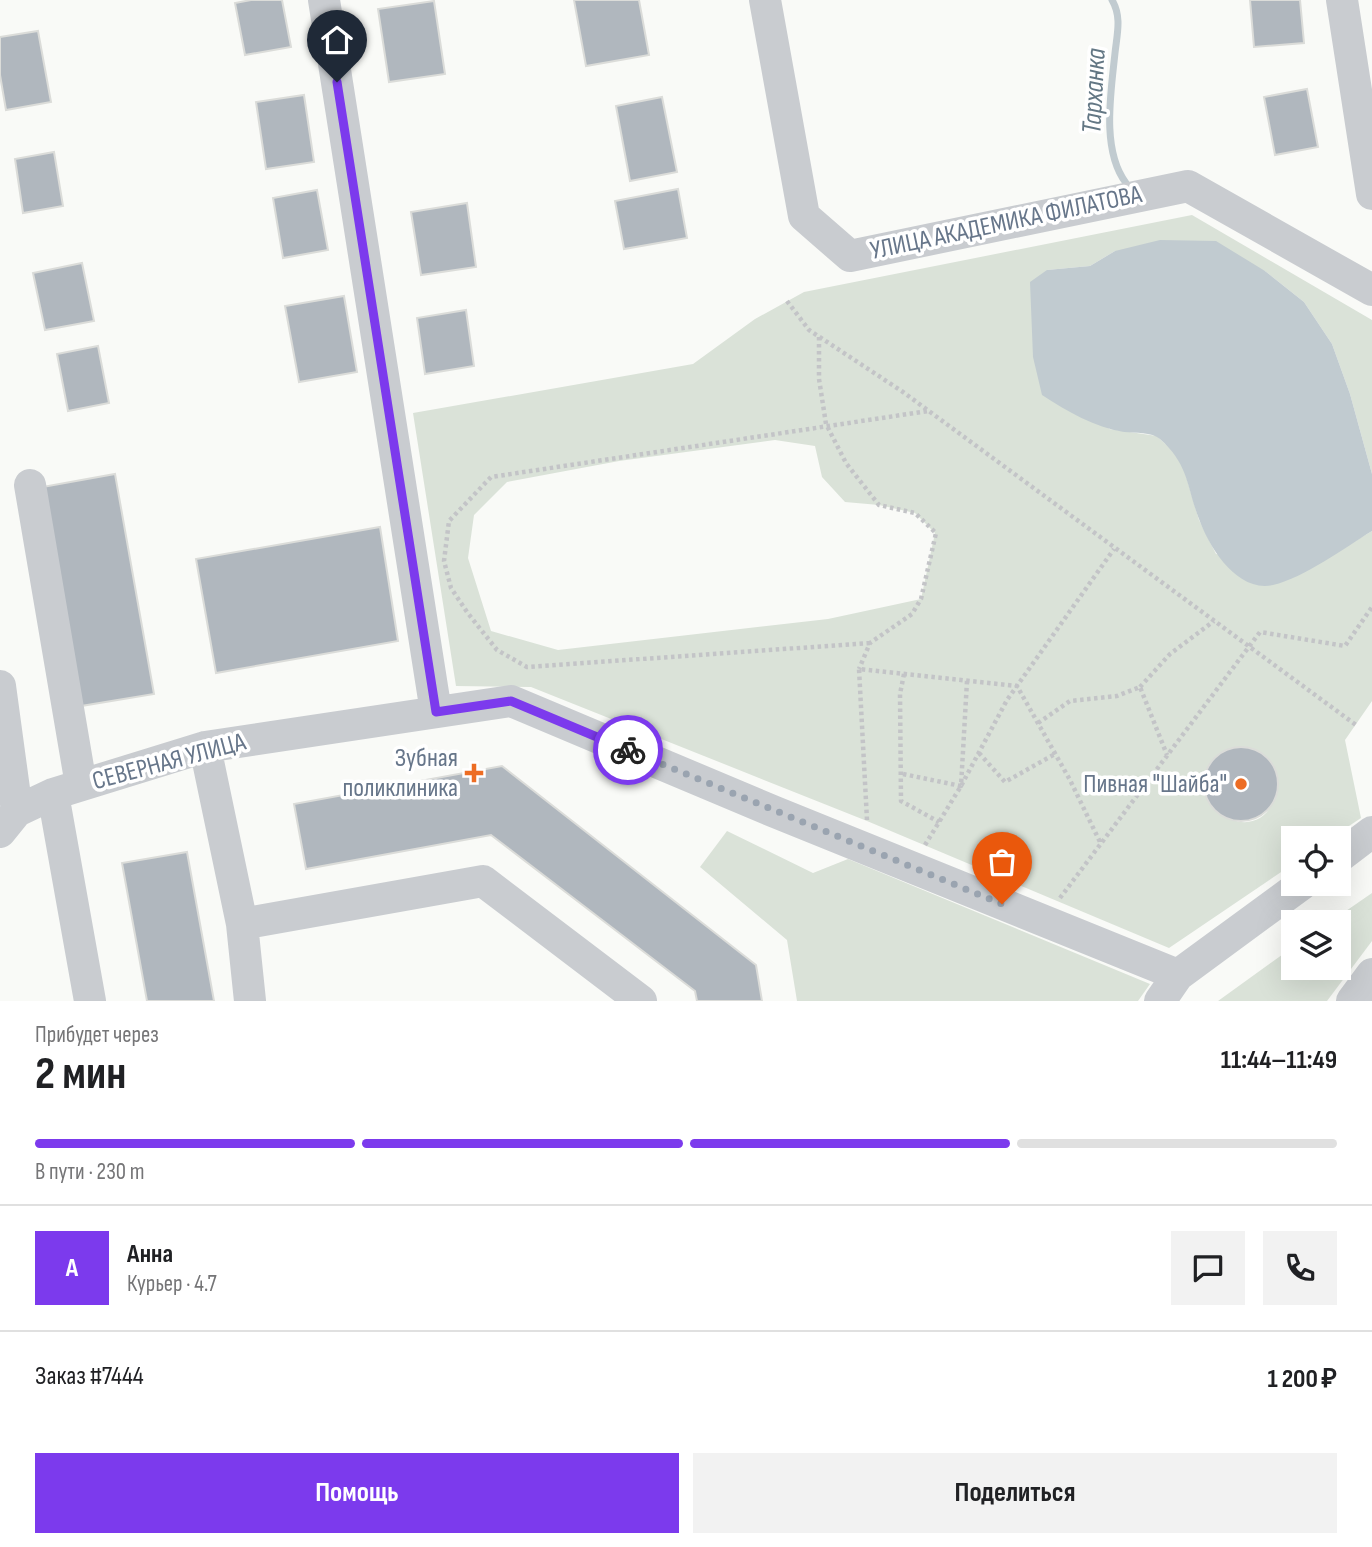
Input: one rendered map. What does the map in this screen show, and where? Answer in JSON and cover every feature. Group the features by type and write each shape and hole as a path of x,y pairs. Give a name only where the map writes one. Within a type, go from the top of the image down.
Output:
{"street":[{"path":"324,0 436,712"},
{"name":"УЛИЦА АКАДЕМИКА ФИЛАТОВА","path":"765,0 804,216 850,256 1188,186 1372,290"},
{"path":"1342,0 1372,194"},
{"path":"30,485 67,789 81,999"},
{"path":"0,686 9,821"},
{"name":"СЕВЕРНАЯ УЛИЦА","path":"9,821 67,789 205,747 511,701 775,812 1178,975"},
{"path":"205,747 242,924 250,1001"},
{"path":"1351,848 1372,832"},
{"path":"242,924 482,881 640,1001"},
{"path":"1160,1001 1178,975 1286,896"},
{"path":"1353,1001 1372,974"}],"path":[{"path":"787,301 809,330 928,411 1356,725"},
{"path":"820,337 820,379 826,424 846,463 878,505 915,513 936,533 922,599 912,614 870,643 527,667 497,650 451,587 444,561 449,521 491,477 826,424 928,411"},
{"path":"925,845 1017,686 1114,549"},
{"path":"1058,901 1260,632 1345,646 1372,607"},
{"path":"1038,723 1070,701 1116,696 1140,687 1170,654 1214,621"},
{"path":"867,821 859,669 870,643"},
{"path":"859,669 1017,686"},
{"path":"904,674 900,694 903,774 901,801 939,822"},
{"path":"961,786 967,681"},
{"path":"1017,686 1101,844"},
{"path":"1140,687 1167,755"},
{"path":"979,752 1005,782 1055,754"},
{"path":"903,774 961,786"}],"shaded area":[{"path":"1192,215 1372,320 1372,474 1350,394 1332,344 1304,302 1265,271 1115,251 1090,266 1047,270 1109,429 1157,436 1181,459 1199,520 1216,554 1310,568 1372,531 1372,701 1345,740 1361,818 1349,826 1281,826 1281,872 1169,948 867,821 531,687 456,686 413,413 693,364 755,319 804,292","holes":["775,440 815,446 822,477 845,502 879,505 915,513 935,533 921,599 828,619 558,650 491,631 468,558 474,515 507,482 619,461","1233,748 1262,756 1274,769 1277,778 1274,800 1262,817 1246,822 1230,819 1215,809 1206,795 1203,778 1212,762"]},
{"path":"1160,240 1216,241 1265,271 1304,302 1332,344 1350,394 1372,474 1372,531 1311,569 1285,581 1260,586 1236,575 1226,566 1204,530 1182,467 1160,439 1148,434 1124,432 1092,423 1042,395 1033,357 1030,282 1047,270 1090,266 1115,251"},
{"path":"727,831 813,873 848,859 1150,984 1138,1001 797,1001 787,940 700,867"},
{"path":"1372,893 1372,941 1351,969 1351,910 1347,910"},
{"path":"1281,956 1281,980 1343,980 1327,1001 1218,1001"}],"building":[{"path":"282,0 291,47 245,55 235,3"},
{"path":"574,0 639,0 649,55 586,66"},
{"path":"1250,0 1300,0 1304,43 1254,47"},
{"path":"434,1 445,74 389,82 378,9"},
{"path":"38,31 51,102 6,110 0,75 0,37"},
{"path":"1307,89 1318,147 1275,155 1264,97"},
{"path":"304,95 314,162 266,169 256,102"},
{"path":"662,97 677,172 630,181 616,106"},
{"path":"54,152 63,206 23,213 15,159"},
{"path":"678,189 687,238 624,249 615,201"},
{"path":"317,190 328,250 283,258 273,198"},
{"path":"467,203 476,267 421,275 411,212"},
{"path":"82,263 94,321 45,330 33,273"},
{"path":"344,296 357,372 299,382 285,306"},
{"path":"466,310 474,366 425,374 417,318"},
{"path":"98,346 109,403 68,411 57,354"},
{"path":"115,474 154,694 75,707 37,488"},
{"path":"380,527 398,641 216,673 196,559"},
{"path":"1241,747 1255,750 1267,758 1275,770 1278,784 1275,798 1267,810 1255,818 1241,821 1227,818 1215,810 1207,798 1204,784 1207,770 1215,758 1227,750"},
{"path":"502,766 756,965 762,1001 697,1001 695,991 491,835 306,869 294,804"},
{"path":"187,852 214,1001 147,1001 122,863"}],"waterway":[{"name":"Тарханка","path":"1112,0 1118,26 1110,103 1110,138 1118,170 1126,183"}],"way so far":[{"path":"628,750 1002,904"}],"place":[{"name":"Зубная поликлиника","path":"474,773"},
{"name":"Пивная \"Шайба\"","path":"1241,784"}],"route":[{"path":"337,82 436,712 511,701 628,750"}]}
